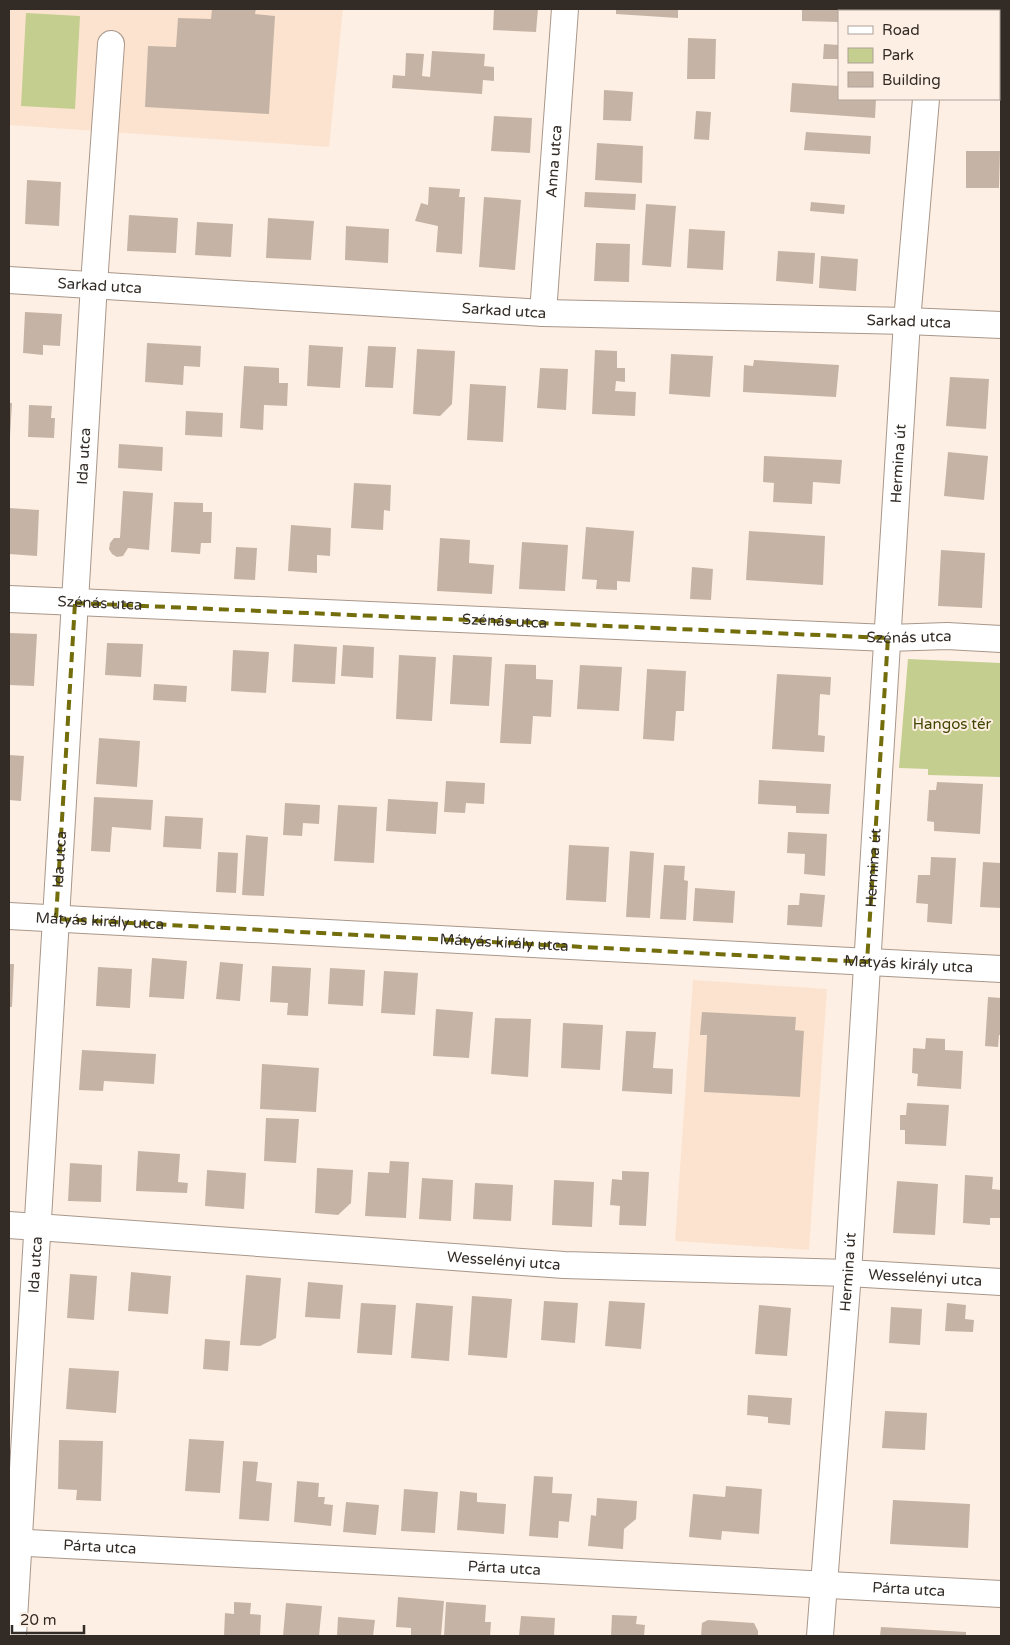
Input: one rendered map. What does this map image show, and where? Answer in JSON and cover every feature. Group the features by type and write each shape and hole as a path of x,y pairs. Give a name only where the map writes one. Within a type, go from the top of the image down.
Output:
{"street":[{"name":"Anna utca","path":"543,313 565,9"},
{"name":"Ida utca","path":"13,1636 14,1542 38,1226 94,284 111,44"},
{"name":"Hermina út","path":"820,1636 848,1274 907,320 926,100"},
{"name":"Sarkad utca","path":"9,280 543,313 907,320 1001,325"},
{"name":"Szénás utca","path":"9,599 888,638 947,636 1001,639"},
{"name":"Mátyás király utca","path":"9,916 1001,969"},
{"name":"Wesselényi utca","path":"9,1225 564,1265 848,1274 1001,1282"},
{"name":"Párta utca","path":"14,1542 1001,1594"}],"highlighted area":[{"path":"75,603 888,638 867,962 56,919"}],"shaded area":[{"path":"9,9 343,9 329,147 9,125"},
{"path":"693,980 827,989 809,1250 675,1241"}],"green space":[{"path":"26,13 80,16 75,109 21,106"},
{"name":"Hangos tér","path":"908,659 1001,663 1001,777 928,775 928,769 899,768"}],"building":[{"path":"212,9 256,9 255,14 275,16 269,114 145,107 148,46 176,47 178,18 211,19"},
{"path":"494,9 538,9 536,32 493,30"},
{"path":"616,9 678,9 678,18 616,14"},
{"path":"802,9 880,9 838,10 838,22 802,21"},
{"path":"688,38 716,39 715,79 687,79"},
{"path":"824,44 838,45 838,59 823,59"},
{"path":"1000,49 1001,49 1000,88"},
{"path":"432,51 485,54 484,66 494,67 494,81 483,80 482,94 392,88 393,75 405,76 406,53 424,54 422,76 430,77"},
{"path":"792,83 838,86 838,100 876,100 875,118 790,112"},
{"path":"604,90 633,92 631,121 603,120"},
{"path":"696,111 711,112 709,140 694,139"},
{"path":"494,116 532,118 530,153 491,151"},
{"path":"806,132 871,136 870,154 804,150"},
{"path":"597,143 643,146 642,183 595,180"},
{"path":"966,151 1000,151 999,188 966,188"},
{"path":"27,180 61,182 59,226 25,224"},
{"path":"429,187 460,189 459,197 465,197 462,254 436,252 438,226 415,221 421,203 428,205"},
{"path":"585,192 636,194 635,210 584,207"},
{"path":"484,197 521,200 515,270 479,267"},
{"path":"811,202 845,205 844,214 810,211"},
{"path":"646,204 676,206 671,267 642,265"},
{"path":"129,215 178,218 176,253 127,251"},
{"path":"268,218 314,221 311,260 266,258"},
{"path":"197,222 233,224 231,257 195,255"},
{"path":"346,226 389,229 388,263 345,260"},
{"path":"689,229 725,231 723,270 687,268"},
{"path":"596,243 630,244 629,282 594,281"},
{"path":"778,251 815,253 813,284 776,281"},
{"path":"821,256 858,259 856,291 819,288"},
{"path":"25,312 62,314 60,346 43,345 43,355 23,353"},
{"path":"147,343 201,346 200,367 184,366 183,385 145,382"},
{"path":"309,345 343,347 340,388 307,386"},
{"path":"368,346 396,347 393,388 365,387"},
{"path":"417,349 455,351 452,404 440,416 413,414"},
{"path":"595,350 617,351 617,368 625,368 625,382 616,381 615,391 636,392 635,416 592,414"},
{"path":"671,354 713,356 710,397 669,394"},
{"path":"754,360 839,365 836,397 743,392 744,365 753,366"},
{"path":"244,366 279,368 279,383 288,383 287,406 264,405 263,430 240,428"},
{"path":"540,368 568,369 566,410 537,408"},
{"path":"950,377 989,379 986,429 946,426"},
{"path":"470,384 506,386 503,442 467,440"},
{"path":"9,403 12,403 10,437 9,437"},
{"path":"29,405 52,406 51,418 55,418 54,438 28,437"},
{"path":"186,411 223,413 222,437 185,435"},
{"path":"119,444 163,447 162,471 118,468"},
{"path":"948,452 988,456 984,500 944,496"},
{"path":"764,456 842,460 840,484 813,482 812,504 773,502 774,483 763,482"},
{"path":"354,483 391,485 390,511 384,510 383,530 351,528"},
{"path":"123,491 153,493 149,550 128,548 123,556 117,557 109,549 110,543 114,538 120,538"},
{"path":"174,502 203,503 203,512 212,512 211,543 201,543 200,554 171,552"},
{"path":"9,508 39,510 37,556 9,554"},
{"path":"291,525 331,528 330,556 317,555 317,573 288,571"},
{"path":"586,527 634,531 630,582 617,581 617,590 596,589 597,580 582,579"},
{"path":"749,531 825,536 823,585 746,580"},
{"path":"440,538 470,540 469,563 494,565 492,594 437,591"},
{"path":"522,542 568,545 565,591 519,589"},
{"path":"236,547 257,548 255,580 234,579"},
{"path":"941,550 985,553 982,608 938,606"},
{"path":"692,567 713,569 711,600 690,599"},
{"path":"9,633 37,634 34,686 9,685"},
{"path":"107,643 143,644 141,677 105,675"},
{"path":"294,644 337,647 335,684 292,682"},
{"path":"343,645 374,647 373,678 341,676"},
{"path":"233,650 269,652 266,693 231,691"},
{"path":"399,655 436,657 432,721 396,719"},
{"path":"453,655 492,657 489,706 450,704"},
{"path":"505,664 536,665 536,679 553,680 551,717 533,716 531,744 500,743"},
{"path":"580,665 622,667 619,711 577,709"},
{"path":"647,669 686,671 684,711 676,711 674,741 643,739"},
{"path":"777,674 831,677 830,695 820,694 818,735 825,736 824,752 772,749"},
{"path":"154,684 187,686 186,702 153,700"},
{"path":"99,738 140,741 137,787 96,784"},
{"path":"9,755 24,756 21,801 9,800"},
{"path":"759,780 831,784 829,814 796,813 796,806 758,804"},
{"path":"446,781 485,783 484,804 466,803 465,813 444,812"},
{"path":"937,782 983,784 980,834 934,831 934,822 927,821 929,790 936,790"},
{"path":"94,797 153,800 151,830 112,827 110,852 91,851"},
{"path":"388,799 438,802 436,834 386,831"},
{"path":"285,803 320,805 319,824 303,823 302,836 283,835"},
{"path":"338,805 377,807 374,863 334,861"},
{"path":"165,816 203,818 201,849 163,847"},
{"path":"788,832 827,834 825,876 804,874 805,854 787,853"},
{"path":"246,835 268,837 264,896 242,895"},
{"path":"569,845 609,847 606,902 566,900"},
{"path":"630,851 654,853 650,918 626,917"},
{"path":"218,852 238,853 236,893 216,892"},
{"path":"931,857 956,858 952,924 927,922 928,904 916,903 918,875 930,875"},
{"path":"983,862 1001,863 1001,908 980,907"},
{"path":"664,865 685,866 684,880 688,881 686,920 660,919"},
{"path":"695,888 735,891 733,923 693,921"},
{"path":"800,893 825,895 822,927 787,925 788,905 799,905"},
{"path":"152,958 187,961 184,999 149,997"},
{"path":"220,962 243,964 240,1001 216,999"},
{"path":"9,964 14,964 12,1007 9,1007"},
{"path":"272,966 311,968 308,1016 287,1015 288,1003 270,1002"},
{"path":"98,967 132,969 130,1008 96,1006"},
{"path":"330,968 365,970 363,1006 328,1004"},
{"path":"384,971 418,973 415,1015 381,1013"},
{"path":"988,997 1001,998 1001,1035 999,1035 998,1047 985,1046"},
{"path":"436,1009 473,1012 469,1058 433,1056"},
{"path":"702,1012 796,1017 795,1030 804,1031 800,1097 704,1092 707,1035 700,1035"},
{"path":"495,1018 531,1019 528,1077 491,1074"},
{"path":"563,1023 603,1025 600,1070 561,1068"},
{"path":"626,1031 656,1032 653,1068 673,1069 672,1094 622,1091"},
{"path":"926,1038 945,1039 945,1050 963,1051 961,1089 917,1086 918,1074 912,1073 913,1048 925,1049"},
{"path":"82,1050 156,1054 154,1084 104,1081 103,1091 79,1090"},
{"path":"262,1064 319,1068 316,1112 260,1109"},
{"path":"907,1103 949,1105 946,1146 905,1144 905,1130 900,1130 900,1115 906,1115"},
{"path":"266,1118 299,1119 296,1163 264,1161"},
{"path":"138,1151 180,1154 178,1182 188,1183 187,1193 136,1191"},
{"path":"390,1161 409,1162 406,1218 365,1216 368,1172 389,1173"},
{"path":"70,1163 102,1165 101,1202 68,1201"},
{"path":"317,1168 353,1170 351,1203 338,1215 315,1213"},
{"path":"207,1170 246,1173 244,1209 205,1206"},
{"path":"622,1171 649,1172 646,1226 619,1225 620,1206 610,1205 612,1179 622,1180"},
{"path":"965,1175 993,1177 992,1189 1001,1190 1001,1218 990,1218 990,1225 963,1223"},
{"path":"422,1178 453,1180 451,1221 419,1219"},
{"path":"554,1180 594,1182 592,1227 552,1225"},
{"path":"897,1181 938,1184 935,1235 893,1233"},
{"path":"475,1183 513,1185 511,1221 473,1219"},
{"path":"131,1272 171,1276 168,1314 128,1311"},
{"path":"70,1274 97,1276 94,1320 67,1318"},
{"path":"246,1275 281,1278 276,1338 260,1346 240,1345"},
{"path":"308,1282 343,1285 340,1319 305,1317"},
{"path":"472,1296 512,1299 507,1358 468,1355"},
{"path":"544,1301 578,1303 575,1343 541,1340"},
{"path":"609,1301 645,1303 641,1349 605,1346"},
{"path":"361,1303 396,1305 392,1355 357,1353"},
{"path":"416,1303 453,1306 449,1361 411,1358"},
{"path":"947,1303 966,1305 965,1319 974,1320 973,1332 945,1331"},
{"path":"759,1305 791,1308 787,1356 755,1354"},
{"path":"891,1307 922,1309 920,1345 889,1343"},
{"path":"205,1339 230,1341 228,1371 203,1369"},
{"path":"69,1368 119,1371 116,1413 66,1409"},
{"path":"748,1395 792,1398 790,1425 768,1423 768,1417 747,1415"},
{"path":"885,1411 927,1413 925,1450 882,1448"},
{"path":"189,1439 224,1441 220,1493 185,1491"},
{"path":"59,1440 103,1441 101,1501 76,1500 77,1490 58,1489"},
{"path":"243,1461 258,1462 256,1481 272,1483 269,1521 239,1519"},
{"path":"534,1476 553,1477 552,1493 572,1494 569,1522 559,1521 558,1538 529,1536"},
{"path":"297,1481 319,1483 318,1497 325,1497 324,1504 333,1505 331,1526 294,1522"},
{"path":"726,1486 762,1489 759,1534 722,1531 721,1540 689,1537 693,1494 725,1497"},
{"path":"404,1489 438,1492 435,1533 401,1531"},
{"path":"460,1491 477,1493 477,1502 506,1504 504,1534 457,1530"},
{"path":"597,1498 637,1501 636,1519 624,1529 623,1549 588,1546 591,1515 596,1516"},
{"path":"893,1500 970,1504 968,1548 890,1544"},
{"path":"346,1502 379,1505 376,1535 343,1532"},
{"path":"398,1597 444,1601 441,1636 411,1636 411,1628 396,1627"},
{"path":"234,1602 251,1603 250,1614 261,1615 260,1636 224,1636 225,1613 234,1614"},
{"path":"446,1602 486,1605 485,1622 491,1622 490,1636 444,1636"},
{"path":"286,1603 322,1606 319,1636 283,1636"},
{"path":"612,1615 637,1616 636,1624 645,1625 644,1636 611,1636"},
{"path":"521,1616 555,1618 554,1636 519,1636"},
{"path":"338,1617 375,1620 373,1636 337,1636"},
{"path":"708,1620 754,1623 758,1636 701,1636 702,1623"},
{"path":"881,1627 966,1632 966,1636 880,1636"}]}
